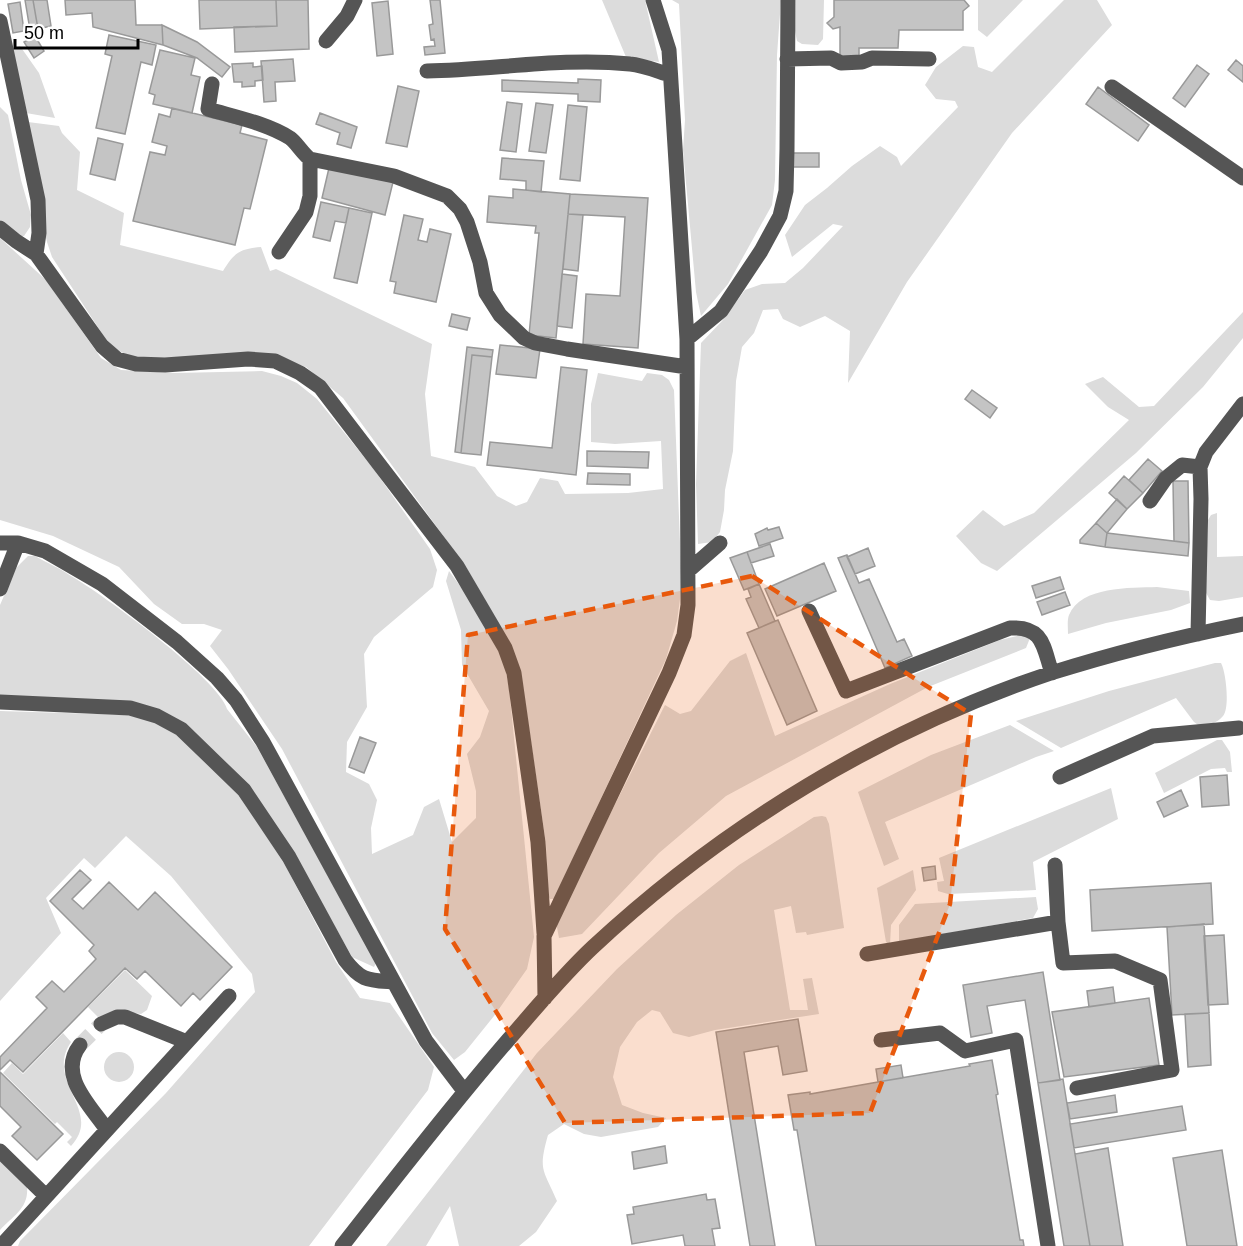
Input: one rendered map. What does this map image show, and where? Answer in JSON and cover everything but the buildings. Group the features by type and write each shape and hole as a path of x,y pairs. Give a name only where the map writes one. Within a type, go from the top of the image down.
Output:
{"street":[{"path":"326,40 347,16 355,0"},
{"path":"544,936 669,673 684,635 688,604 687,339 669,50 653,0"},
{"path":"687,339 721,311 761,251 780,216 786,180 788,0"},
{"path":"0,21 7,85 38,200 39,233 36,254"},
{"path":"787,59 831,58 841,63 862,62 872,58 929,59"},
{"path":"427,71 473,70 567,62 632,64 670,75"},
{"path":"212,84 208,109 257,123 292,139 300,151 310,159 394,176 447,196 460,209 467,222 480,262 486,293 500,315 524,338 535,343 567,349 687,367"},
{"path":"1112,87 1243,178"},
{"path":"279,252 306,212 310,196 310,159"},
{"path":"0,228 36,254 102,346 117,359 136,364 165,365 248,359 275,361 300,373 320,387 457,566 505,648 514,673 538,842 545,998"},
{"path":"1198,634 1200,467 1206,452 1243,404"},
{"path":"1150,501 1166,478 1182,465 1200,467"},
{"path":"0,543 18,543 45,551 102,584 196,658 236,700 263,742 426,1041 464,1091"},
{"path":"0,589 18,543"},
{"path":"689,570 720,543"},
{"path":"809,611 846,692 1011,628 1021,627 1036,633 1041,639 1052,673"},
{"path":"342,1246 464,1091 545,998 593,948 680,873 731,834 792,794 887,741 962,707 1052,673 1134,650 1243,624"},
{"path":"0,702 130,708 157,716 181,729 244,790 289,857 345,960 355,973 367,980 393,982"},
{"path":"1060,777 1153,736 1239,728"},
{"path":"1055,865 1063,963 1115,961 1160,980 1172,1070 1077,1088"},
{"path":"867,954 1058,922"},
{"path":"1,1246 228,996"},
{"path":"100,1024 117,1017 125,1017 187,1042"},
{"path":"880,1040 940,1033 965,1051 1016,1040 1048,1246"},
{"path":"80,1045 72,1058 71,1065 76,1085 107,1130"},
{"path":"0,1151 46,1197"}],"highlighted area":[{"path":"752,576 971,714 950,904 870,1113 565,1123 445,929 468,635"}],"shaded area":[{"path":"602,0 645,0 659,62 626,57"},
{"path":"672,0 781,0 777,55 775,180 772,205 728,284 701,316 696,292 683,150 685,120 679,4"},
{"path":"796,0 824,0 823,39 818,45 802,44 797,41"},
{"path":"978,0 1023,0 987,37 978,30"},
{"path":"1064,0 1097,0 1112,25 1012,133 907,282 848,383 850,331 825,316 800,327 783,319 778,309 763,310 754,333 742,347 736,381 733,451 720,532 712,542 698,544 696,484 701,343 722,321 745,290 762,284 785,283 803,268 843,226 833,224 792,257 785,235 805,205 880,146 897,157 901,166 958,107 955,101 936,99 925,85 936,67 963,46 974,47 978,67 992,72"},
{"path":"20,46 39,73 55,118 26,113 12,49"},
{"path":"0,107 8,115 21,180 31,215 30,227 24,236 19,236 0,220"},
{"path":"28,122 59,126 62,133 80,152 77,190 124,213 120,245 223,271 238,253 261,247 270,271 276,269 432,344 425,394 431,456 475,467 497,496 516,506 527,502 540,478 558,481 565,494 628,493 663,489 661,441 615,444 591,442 591,404 598,373 642,381 647,373 662,375 669,380 674,390 681,568 677,621 666,659 554,899 550,899 548,895 546,844 521,674 511,645 466,567 343,398 306,367 283,359 144,359 123,353 105,338 52,257 44,229 44,196"},
{"path":"0,238 46,280 101,358 121,370 175,373 262,371 297,383 317,399 373,468 430,549 437,570 433,587 374,637 364,654 367,707 347,742 346,772 369,784 377,800 371,828 372,854 413,835 424,807 439,799 452,842 476,818 476,791 467,754 480,737 489,711 462,665 461,630 446,581 449,571 466,594 504,660 509,688 534,937 527,969 494,1016 465,1052 454,1060 432,1033 282,749 210,646 222,630 204,624 182,624 154,604 119,567 53,536 0,520"},
{"path":"1243,312 1243,338 1203,387 1136,453 997,571 981,563 956,536 983,510 1004,526 1034,513 1129,420 1108,407 1085,384 1103,377 1139,407 1154,406"},
{"path":"1217,513 1217,557 1243,556 1243,597 1219,601 1210,600 1205,591 1208,520 1211,515"},
{"path":"28,556 35,556 62,570 107,600 158,638 204,678 220,696 227,709 257,747 376,963 374,967 352,957 295,855 247,787 158,711 0,696 0,605 16,568"},
{"path":"1157,587 1189,591 1190,603 1171,610 1106,623 1068,634 1069,615 1084,599 1107,590"},
{"path":"1021,635 1030,638 1026,648 928,687 726,796 659,853 582,934 559,938 556,922 665,705 680,714 691,711 730,661 746,653 775,736 890,684 1000,640"},
{"path":"1221,663 1226,682 1225,712 1216,722 1201,727 1194,722 1176,698 1061,748 1016,721 1109,691"},
{"path":"0,711 130,715 154,721 176,733 238,792 285,865 336,962 360,998 390,1003 434,1067 428,1090 309,1246 18,1246 20,1241 166,1093 255,992 252,974 171,876 126,836 95,868 84,858 46,898 61,933 0,1001"},
{"path":"1010,725 1054,751 885,822 899,859 884,866 858,792 931,755"},
{"path":"1217,740 1222,740 1230,752 1232,772 1227,772 1225,768 1211,769 1164,793 1155,773"},
{"path":"1111,788 1118,819 1033,862 1036,890 948,894 938,891 937,882 944,881 939,858"},
{"path":"814,817 826,817 829,824 844,928 807,935 806,932 796,933 791,906 774,910 790,1010 808,1010 803,979 812,978 819,1014 715,1030 689,1037 673,1033 660,1012 652,1010 637,1022 620,1047 613,1077 622,1105 666,1118 658,1127 601,1137 584,1134 564,1124 548,1135 543,1163 545,1175 557,1201 536,1232 519,1246 459,1246 450,1206 426,1246 386,1246 537,1053 617,969 676,915 739,865"},
{"path":"913,870 916,890 891,925 890,945 886,942 877,888"},
{"path":"1036,897 1038,909 1033,918 899,942 899,925 915,904"},
{"path":"125,970 152,996 147,1010 141,1014 117,1011 98,1017 88,1007"},
{"path":"63,1033 71,1042 65,1057 64,1070 81,1121 79,1133 71,1146 67,1142 72,1137 57,1122 55,1124 3,1073 12,1063 23,1074"},
{"path":"119,1052 125,1053 133,1061 133,1073 125,1081 119,1082 113,1081 105,1073 104,1067 105,1061 113,1053"},
{"path":"0,1161 27,1187 27,1194 23,1206 0,1230"}],"tunnel":[{"path":"80,1045 101,1024"}]}
